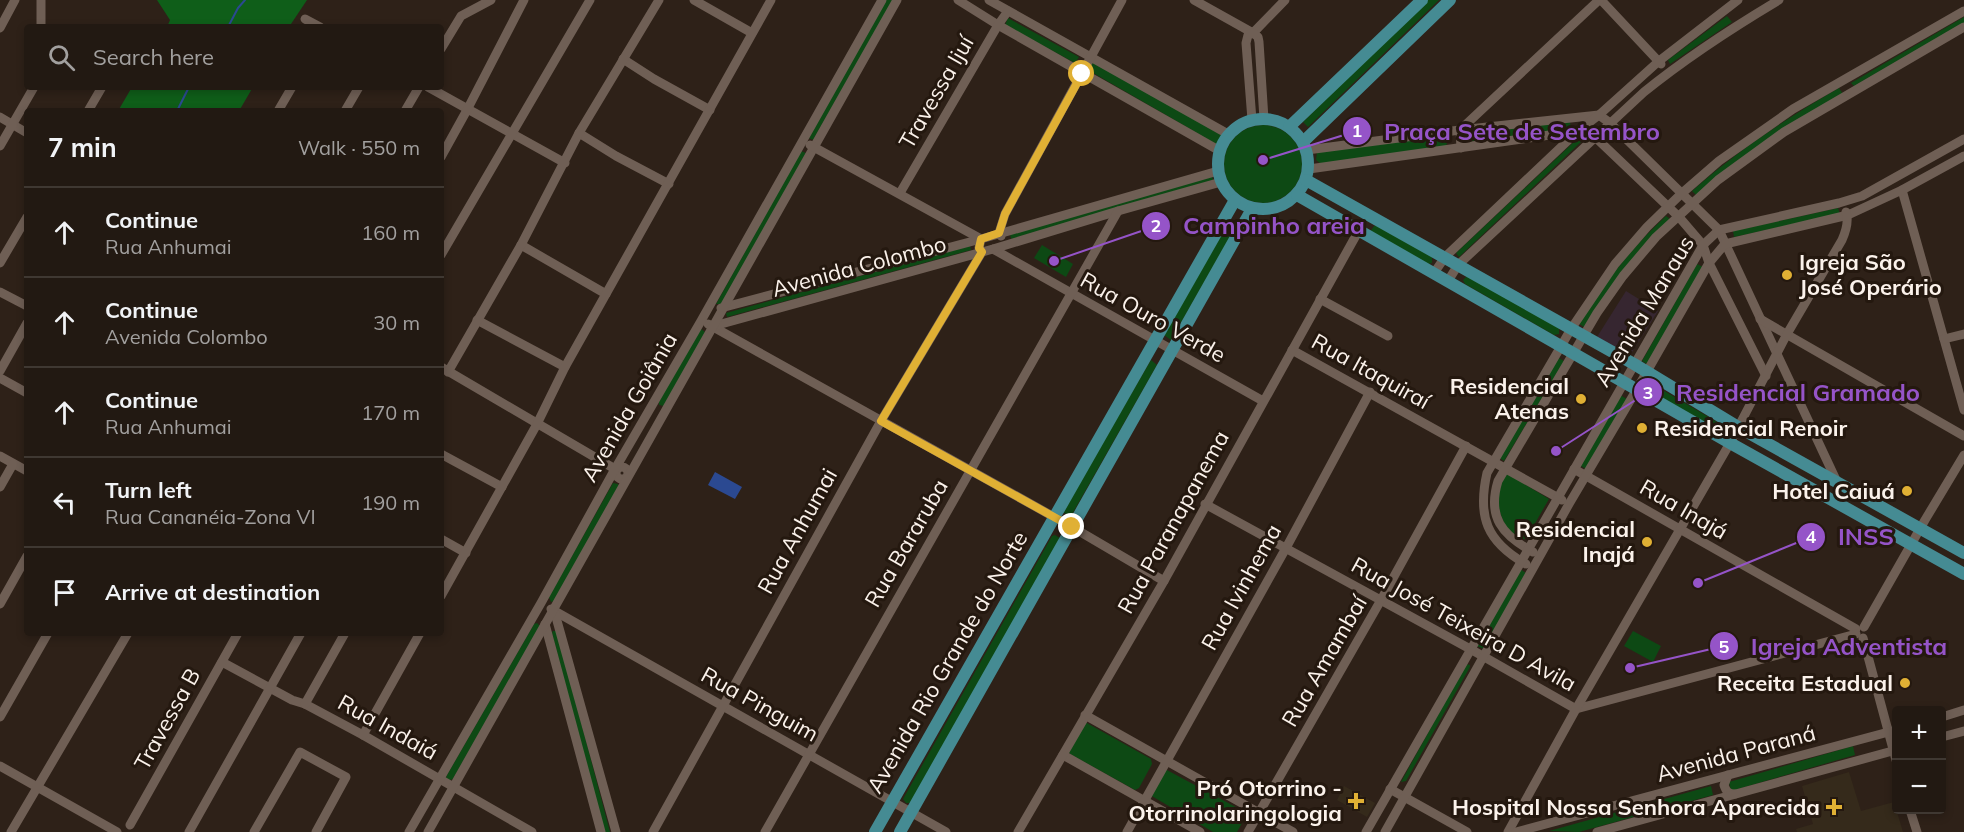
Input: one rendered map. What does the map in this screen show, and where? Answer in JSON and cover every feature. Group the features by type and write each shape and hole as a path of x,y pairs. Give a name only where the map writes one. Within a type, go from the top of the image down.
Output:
{"main road":[{"path":"1289,127 1422,0"},
{"path":"1305,146 1450,0"},
{"path":"1258,120 1281,122 1289,127 1305,146 1307,175 1297,195 1291,201 1276,208 1252,209 1235,200 1229,195 1220,176 1220,151 1228,134 1240,125 1258,120"},
{"path":"1307,175 1367,215 1634,364 1738,427 1964,553"},
{"path":"1297,195 1573,354 1964,574"},
{"name":"Avenida Rio Grande do Norte","path":"875,832 1235,200"},
{"name":"Avenida Rio Grande do Norte","path":"900,832 1174,351 1252,209"},
{"path":"1359,230 1367,215"},
{"path":"1875,524 1882,525 1889,521 1885,508"},
{"path":"1916,547 1917,538 1924,530"}],"street":[{"path":"0,28 15,0"},
{"path":"41,0 41,24"},
{"path":"444,45 461,16 491,0"},
{"path":"444,152 524,0"},
{"path":"444,250 590,0"},
{"path":"628,477 626,468 615,469 445,369 521,245 579,133 658,0"},
{"path":"694,0 752,33"},
{"path":"444,591 537,424 565,367 771,0"},
{"name":"Avenida Goiânia","path":"409,832 882,0"},
{"name":"Avenida Goiânia","path":"428,832 897,0"},
{"path":"989,0 1228,134"},
{"path":"998,248 1003,240 999,233 1005,214 1122,0"},
{"path":"1194,0 1258,38 1260,42 1258,120"},
{"path":"1253,33 1285,0"},
{"path":"1460,130 1600,0 1668,73"},
{"path":"1434,273 1445,257 1578,131 1659,62 1738,0"},
{"path":"1448,280 1458,265 1610,123 1668,73 1779,0"},
{"path":"963,1 998,25 1220,151"},
{"path":"1730,8 1741,23"},
{"name":"Travessa Ijuí","path":"900,193 1008,11"},
{"path":"1533,568 1498,544 1491,535 1486,522 1483,494 1487,473 1571,329 1628,247 1700,176 1767,126 1964,11"},
{"path":"305,19 314,24"},
{"path":"1540,556 1507,535 1501,527 1493,503 1495,492 1504,468 1623,276 1656,237 1718,180 1810,116 1964,27"},
{"path":"623,59 710,110"},
{"path":"1843,81 1849,93"},
{"path":"0,146 32,90"},
{"path":"90,108 100,90"},
{"path":"280,108 290,90"},
{"path":"347,108 357,90"},
{"path":"407,108 417,90"},
{"path":"433,90 565,163"},
{"path":"1305,146 1599,115 1610,123 1719,230 1837,482"},
{"path":"0,117 24,131"},
{"path":"1460,130 1461,148"},
{"path":"1307,175 1461,148 1578,131 1595,137 1704,245 1709,263 1766,376"},
{"path":"579,133 669,184"},
{"name":"Avenida Manaus","path":"1366,832 1704,245 1719,230 1862,196 1964,139"},
{"path":"803,141 981,239 979,248 982,252"},
{"name":"Avenida Manaus","path":"1385,832 1569,504 1638,389 1709,263 1725,244 1848,215 1902,190 1964,156"},
{"path":"1932,157 1939,159 1940,162 1932,174"},
{"path":"1633,173 1645,159"},
{"name":"Avenida Colombo","path":"723,308 1220,176"},
{"name":"Avenida Colombo","path":"714,326 998,248 1118,211 1220,176"},
{"path":"1902,190 1964,410"},
{"path":"1508,832 1576,709 1730,443 1787,334 1842,240 1848,215 1845,210 1846,205 1862,196"},
{"name":"Rua Bararuba","path":"765,832 1118,211"},
{"path":"0,263 24,222"},
{"name":"Rua Paranapanema","path":"1018,832 1164,581 1359,230"},
{"path":"521,245 606,294"},
{"name":"Rua Ouro Verde","path":"998,248 1071,294 1263,401"},
{"name":"Rua Anhumai","path":"653,832 881,421 982,252"},
{"path":"0,292 24,304"},
{"path":"1320,299 1388,336"},
{"path":"710,306 723,308"},
{"path":"1760,319 1964,436"},
{"path":"477,320 565,367"},
{"path":"701,321 714,326 1072,527 1164,581"},
{"path":"0,371 24,327"},
{"path":"1944,339 1964,334"},
{"name":"Rua Itaquiraí","path":"1292,350 1569,504"},
{"path":"0,378 24,391"},
{"name":"Rua Ivinhema","path":"1127,832 1286,548 1370,392"},
{"path":"652,407 664,414"},
{"name":"Rua Amambaí","path":"1248,832 1466,446"},
{"path":"1924,530 1964,455"},
{"path":"0,456 24,470"},
{"path":"444,456 502,487"},
{"path":"0,487 13,464"},
{"name":"Rua Inajá","path":"1574,469 1860,632"},
{"name":"Rua José Teixeira D Avila","path":"1205,504 1576,709 1860,632"},
{"path":"444,541 466,553"},
{"path":"1892,728 1860,632 1916,547"},
{"path":"0,604 24,561"},
{"name":"Rua Pinguim","path":"541,603 946,832"},
{"path":"554,610 616,832"},
{"path":"533,617 545,624 601,832"},
{"path":"0,717 46,636"},
{"path":"11,832 126,636"},
{"name":"Travessa B","path":"130,825 236,636"},
{"path":"189,832 299,636"},
{"path":"305,704 343,636"},
{"path":"363,735 418,636"},
{"name":"Rua Indaiá","path":"222,662 363,735 532,832"},
{"path":"1946,715 1964,710"},
{"path":"1085,715 1293,832"},
{"name":"Avenida Paraná","path":"1516,832 1892,731"},
{"path":"1946,736 1964,731"},
{"path":"1853,742 1861,750 1856,761"},
{"path":"254,832 300,752 346,777 316,832"},
{"path":"1063,755 1200,832"},
{"name":"Avenida Paraná","path":"1597,832 1856,761 1892,755"},
{"path":"0,766 117,832"},
{"path":"1728,775 1725,780 1726,790 1730,794 1735,794"},
{"path":"1711,780 1720,785 1722,795 1719,799"},
{"path":"1390,789 1467,832"},
{"path":"1911,814 1917,832"}],"shaded area":[{"path":"1626,291 1658,311 1629,357 1597,337"},
{"name":"Hospital Nossa Senhora Aparecida","path":"1849,772 1861,811 1892,803 1892,814 1898,814 1903,832 1797,832 1796,829 1813,824 1802,786"},
{"name":"Pró Otorrino - Otorrinolaringologia","path":"1344,786 1375,803 1367,817 1337,800"}],"green space":[{"path":"157,0 307,0 291,24 168,24 170,20"},
{"path":"886,0 893,0 813,140 809,138"},
{"path":"1428,0 1439,0 1308,127 1303,122"},
{"path":"1727,16 1732,22 1670,64 1668,60"},
{"path":"1964,17 1964,23 1854,86 1851,83"},
{"path":"1008,18 1079,57 1075,63 1005,25"},
{"path":"1093,61 1223,136 1218,145 1088,70"},
{"path":"1839,88 1843,94 1696,195 1692,191 1763,136"},
{"path":"130,90 251,90 241,108 120,108"},
{"path":"1570,122 1571,128 1467,142 1465,139 1467,133"},
{"path":"1263,125 1278,128 1291,136 1299,149 1302,164 1299,179 1291,192 1278,200 1263,203 1248,200 1235,192 1227,179 1224,164 1227,149 1235,136 1248,128"},
{"path":"1444,136 1448,140 1446,146 1321,164 1316,160 1317,152"},
{"path":"1577,139 1581,142 1459,257 1456,253"},
{"path":"801,151 806,153 722,304 716,304"},
{"path":"1212,176 1213,180 1011,239 1010,234"},
{"path":"1838,208 1840,214 1734,237 1733,231"},
{"path":"1666,216 1670,219 1624,270 1584,327 1578,323 1619,267"},
{"path":"1230,219 1238,223 1171,340 1164,335"},
{"path":"1374,226 1432,257 1432,263 1428,264 1370,232"},
{"path":"1042,245 1073,264 1066,277 1034,258"},
{"path":"970,246 971,250 727,317 726,313"},
{"path":"1697,264 1703,267 1647,364 1642,361"},
{"path":"1468,275 1559,328 1559,334 1554,335 1465,284 1463,280"},
{"path":"701,329 705,332 664,406 659,405 659,401"},
{"path":"1557,357 1564,361 1504,461 1498,457"},
{"path":"1151,360 1157,365 1071,516 1062,512"},
{"path":"1649,382 1722,425 1721,431 1644,388"},
{"path":"1620,395 1627,399 1586,469 1579,465"},
{"path":"1504,474 1508,474 1549,499 1526,539 1512,534 1500,512 1497,495"},
{"path":"613,483 618,484 618,487 554,601 551,602 549,597"},
{"path":"1052,536 1060,538 911,803 906,803 903,799"},
{"path":"1520,569 1526,573 1484,649 1477,646"},
{"path":"537,623 540,626 453,779 446,778 534,624"},
{"path":"553,631 557,631 610,832 604,832"},
{"path":"1633,631 1661,646 1653,662 1624,646"},
{"path":"1466,664 1470,667 1406,781 1401,782"},
{"path":"1085,722 1151,759 1152,764 1139,788 1135,790 1070,754"},
{"path":"1853,746 1855,755 1731,791 1729,782"},
{"path":"1165,769 1245,812 1246,816 1237,832 1213,832 1150,795"},
{"path":"1711,786 1713,795 1579,832 1549,831"}],"water":[{"path":"715,472 742,487 735,499 708,485"}],"waterway":[{"path":"230,24 245,0"},
{"path":"178,108 188,90"}],"place":[{"name":"Praça Sete de Setembro","path":"1263,160"},
{"name":"Campinho areia","path":"1054,261"},
{"name":"Igreja São José Operário","path":"1787,275"},
{"name":"Residencial Atenas","path":"1581,399"},
{"name":"Residencial Renoir","path":"1642,428"},
{"name":"Residencial Gramado","path":"1556,451"},
{"name":"Hotel Caiuá","path":"1907,491"},
{"name":"Residencial Inajá","path":"1647,542"},
{"name":"INSS","path":"1698,583"},
{"name":"Igreja Adventista","path":"1630,668"},
{"name":"Receita Estadual","path":"1905,683"},
{"name":"Pró Otorrino - Otorrinolaringologia","path":"1356,801"},
{"name":"Hospital Nossa Senhora Aparecida","path":"1834,807"}],"route":[{"path":"1072,527 881,421 982,252 979,248 981,239 999,233 1005,214 1082,74"}]}
